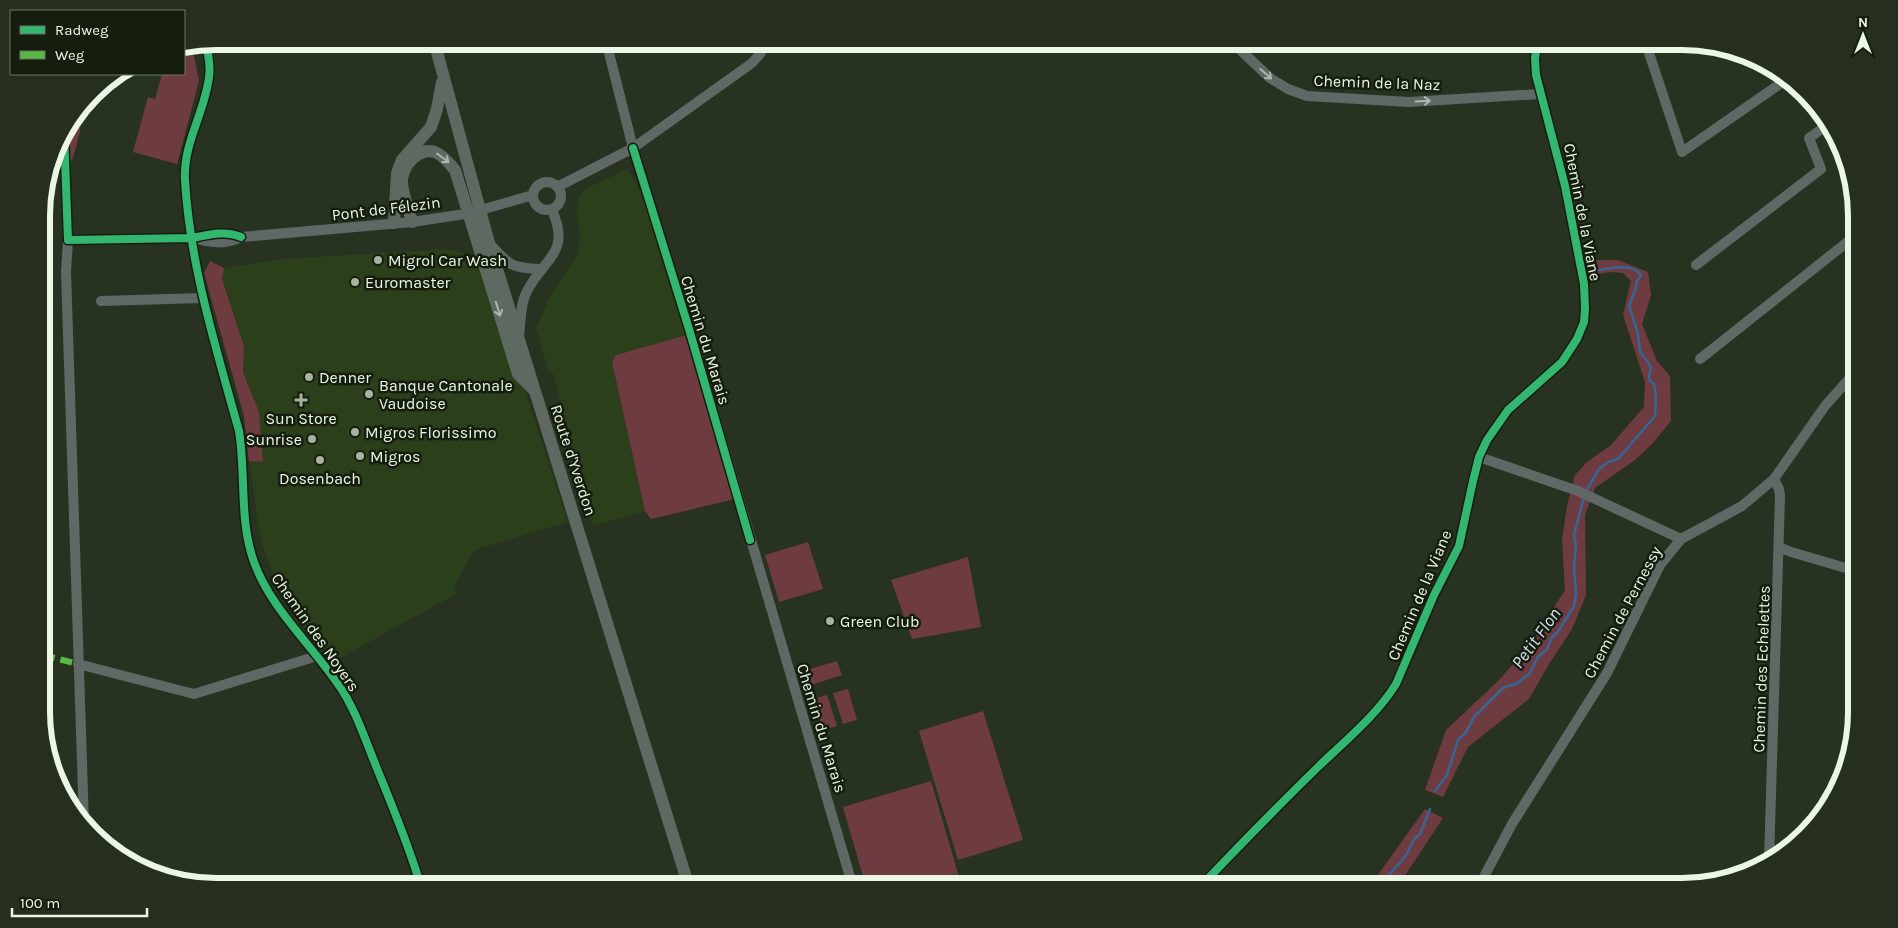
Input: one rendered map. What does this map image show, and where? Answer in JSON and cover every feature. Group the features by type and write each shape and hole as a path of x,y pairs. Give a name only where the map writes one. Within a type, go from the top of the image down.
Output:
{"main road":[{"name":"Route d'Yverdon","path":"436,50 489,243 686,878"},
{"path":"394,224 397,173 402,160 431,127 443,77"},
{"path":"412,222 402,181 404,171 410,160 421,153 434,152 446,160 455,170 518,374 534,390"}],"street":[{"name":"Chemin des Noyers","path":"208,50 210,75 207,92 188,146 185,179 202,298 239,431 250,549 259,573 288,622 317,656 344,693 363,733 418,878"},
{"name":"Chemin du Marais","path":"608,50 633,148 692,339 850,878"},
{"path":"557,187 633,148 752,63 762,50"},
{"name":"Chemin de la Naz","path":"1240,50 1270,78 1288,89 1307,96 1409,102 1540,94"},
{"name":"Chemin de la Viane","path":"1208,878 1263,820 1370,716 1390,694 1434,595 1459,546 1479,457 1487,440 1508,410 1562,362 1577,339 1584,322 1586,308 1584,284 1556,146 1540,94 1535,58 1536,50"},
{"path":"1648,50 1682,152 1781,83"},
{"path":"1696,265 1820,169 1809,138 1823,128"},
{"path":"65,149 68,240 66,272 84,812"},
{"path":"544,182 557,187 561,195 559,204 552,210 538,208 533,196 536,187 544,182"},
{"name":"Pont de Félezin","path":"68,240 192,238 211,243 233,242 241,237 394,224 465,214 533,196"},
{"path":"519,340 522,306 526,293 540,269 557,250 559,232 552,210"},
{"path":"1700,359 1848,242"},
{"path":"489,243 506,262 518,268 540,269"},
{"path":"101,301 202,298"},
{"name":"Chemin de Pernessy","path":"1483,878 1512,824 1607,673 1660,565 1681,539 1742,506 1774,479 1825,406 1848,380"},
{"path":"1479,457 1578,491 1681,539"},
{"name":"Chemin des Echelettes","path":"1770,853 1780,496 1774,479"},
{"path":"1778,547 1848,569"},
{"path":"78,664 194,694 317,656"}],"shaded area":[{"path":"190,52 194,56 199,81 177,164 133,152 148,97 155,99 162,75 185,75 185,53"},
{"path":"81,119 80,132 72,161 67,159 67,144"},
{"path":"627,169 641,192 687,335 616,355 612,362 645,511 592,526 553,373 549,373 536,329 551,294 577,256 580,240 577,212 579,195 589,187"},
{"path":"447,249 462,252 474,261 481,270 524,388 568,522 474,550 454,587 456,594 329,664 278,589 261,541 249,461 263,462 259,412 243,372 244,346 222,279 224,268 281,259"},
{"path":"1584,260 1618,260 1648,272 1651,295 1642,324 1657,361 1670,376 1671,421 1652,444 1635,460 1595,488 1585,515 1586,595 1572,629 1529,699 1468,747 1443,797 1425,790 1446,730 1498,681 1529,646 1565,590 1562,540 1567,506 1575,475 1587,462 1611,445 1644,407 1645,382 1623,315 1631,281 1623,273 1610,272 1588,276"},
{"path":"210,261 224,268 222,279 244,346 243,372 259,412 263,462 249,461 244,416 204,273"},
{"path":"687,335 735,499 651,519 645,511 612,362 616,355"},
{"path":"808,542 823,589 779,602 765,555"},
{"path":"968,557 981,627 912,639 891,580"},
{"path":"837,661 842,675 811,685 807,670"},
{"path":"848,689 857,720 843,724 833,693"},
{"path":"827,695 837,726 823,730 813,699"},
{"path":"983,711 1023,840 958,860 919,731"},
{"path":"931,781 959,878 863,878 843,807"},
{"path":"1425,809 1443,818 1403,878 1376,878"}],"waterway":[{"name":"Petit Flon","path":"1586,491 1599,469 1608,462 1618,459 1655,416 1656,396 1654,384 1650,381 1649,376 1651,369 1640,352 1638,334 1629,306 1637,281 1641,275 1637,271 1627,268 1599,270"},
{"name":"Petit Flon","path":"1435,791 1447,775 1458,740 1466,732 1474,717 1503,688 1518,683 1530,673 1537,658 1547,649 1552,637 1557,633 1574,606 1576,594 1574,566 1576,545 1574,535 1584,497"},
{"name":"Petit Flon","path":"1387,878 1407,854 1414,839 1420,834 1430,809"}],"marked path":[{"path":"50,657 78,664"}],"cycle path":[{"path":"207,50 210,73 207,90 187,153 185,180 192,244 198,275 213,338 239,431 246,530 249,546 261,579 270,595 327,669 350,703 400,826 418,878"},
{"path":"1209,878 1288,796 1360,727 1380,706 1396,684 1434,595 1459,546 1479,457 1487,440 1508,410 1562,362 1577,339 1584,322 1584,284 1565,186 1536,75 1536,50"},
{"path":"633,148 689,329 750,540"},
{"path":"65,149 68,240 192,238 223,233 241,237"}],"place":[{"name":"Migrol Car Wash","path":"378,260"},
{"name":"Euromaster","path":"355,282"},
{"name":"Denner","path":"309,377"},
{"name":"Banque Cantonale Vaudoise","path":"369,394"},
{"name":"Sun Store","path":"301,400"},
{"name":"Migros Florissimo","path":"355,432"},
{"name":"Sunrise","path":"312,439"},
{"name":"Migros","path":"360,456"},
{"name":"Dosenbach","path":"320,460"},
{"name":"Green Club","path":"830,621"}]}
